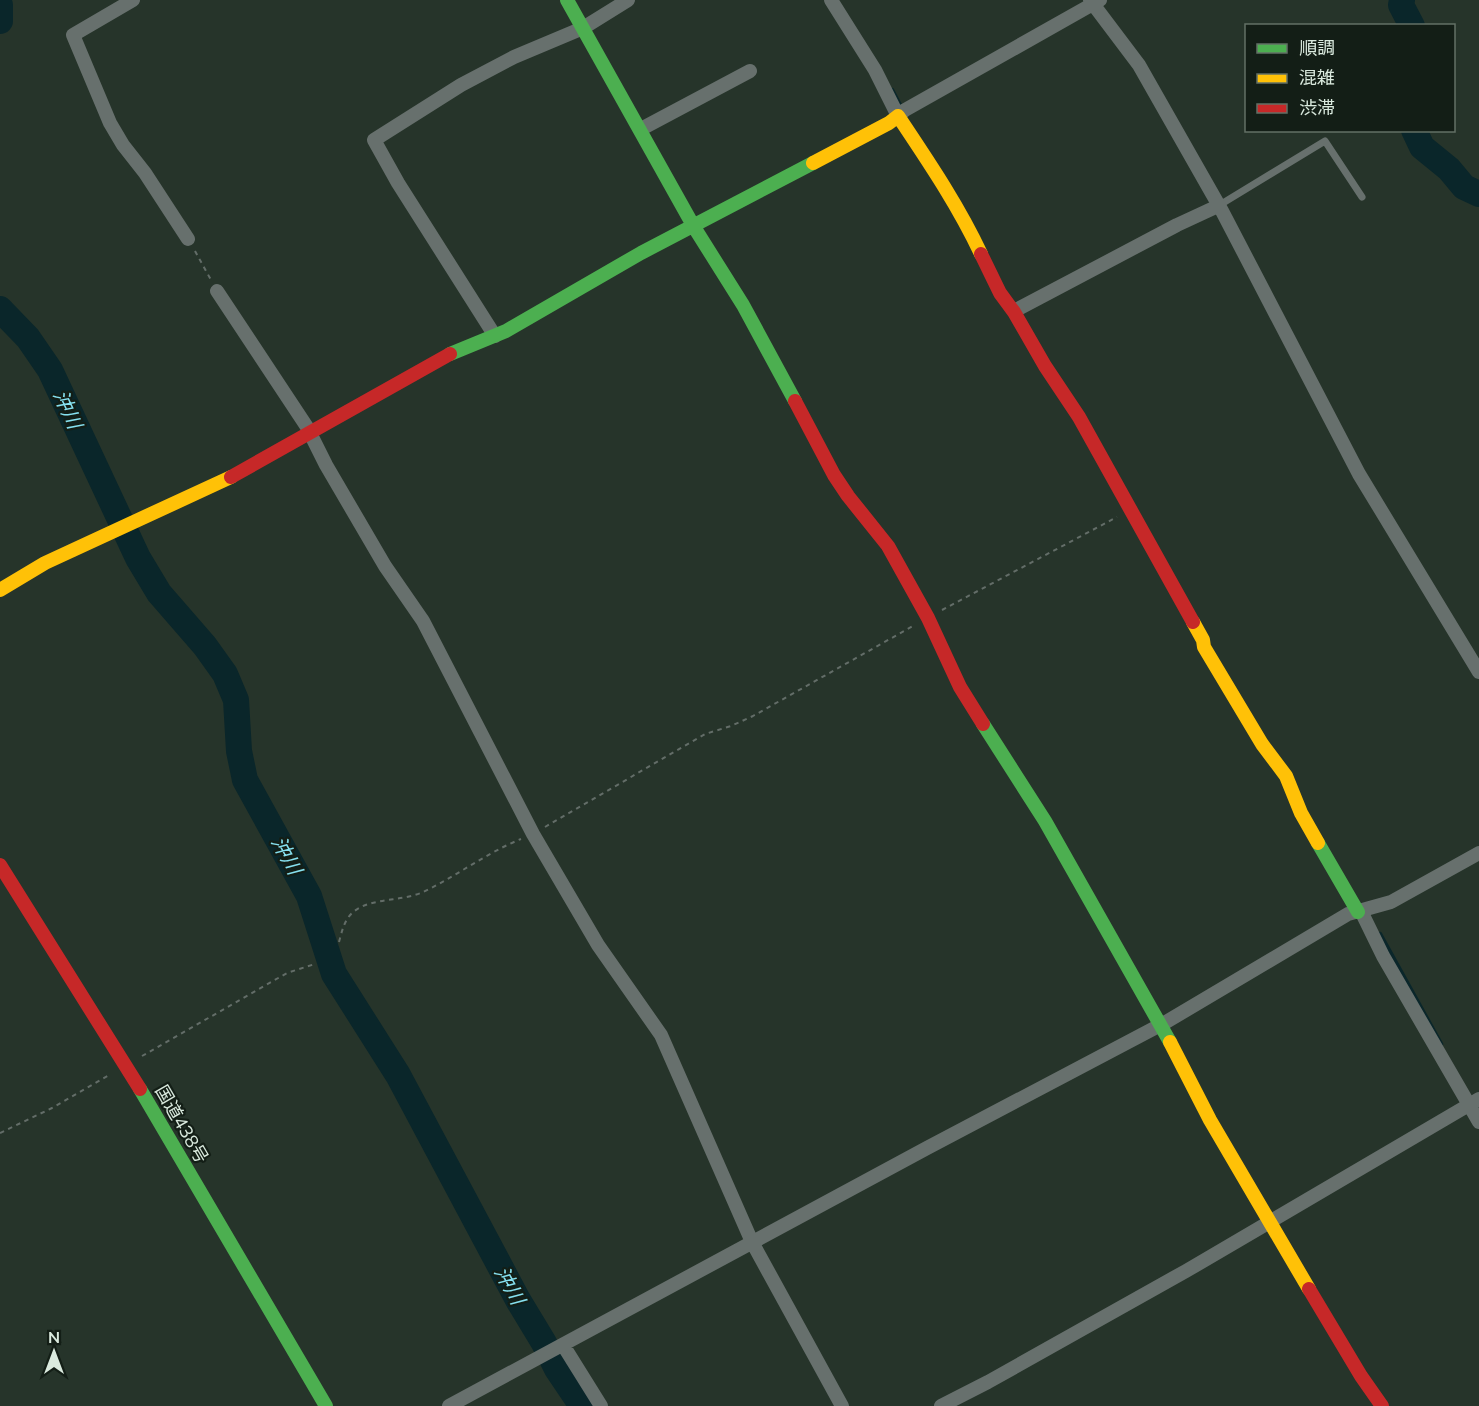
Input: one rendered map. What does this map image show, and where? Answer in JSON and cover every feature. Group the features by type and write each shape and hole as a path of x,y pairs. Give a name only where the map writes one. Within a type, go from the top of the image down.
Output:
{"main road":[{"path":"567,0 694,227 743,305 834,475 888,546 928,618 960,687 1046,821 1160,1024 1210,1120 1361,1376 1382,1406"},
{"path":"0,590 45,562 234,475 461,348 495,336 641,253 889,123 902,112 968,226 1000,293 1016,310 1079,417 1203,640 1204,647 1262,744 1272,754 1298,800 1301,813 1360,912"},
{"name":"国道438号","path":"0,865 4,880 126,1065 326,1406"}],"street":[{"path":"133,0 73,35 110,123 188,239"},
{"path":"495,336 398,183 374,140 472,79 514,57 583,28 628,0"},
{"path":"831,0 902,112 1094,1 1139,65 1218,206 1359,474 1479,672"},
{"path":"641,129 750,70"},
{"path":"707,94 715,106"},
{"path":"1016,310 1177,225 1218,206"},
{"path":"217,291 309,432 385,566 423,621 533,834 598,945 661,1035 752,1242 842,1406"},
{"path":"449,1406 1160,1024 1348,914 1391,902 1479,853"},
{"path":"1360,912 1383,956 1474,1101 1479,1122"},
{"path":"941,1406 1186,1271 1474,1101"},
{"path":"560,1347 601,1406"}],"lane":[{"path":"1218,206 1325,141 1362,197"}],"path":[{"path":"188,239 217,291"},
{"path":"339,942 344,923 352,913 367,904 399,899 422,892 482,857 533,834 705,734 753,716 928,618 1131,510"},
{"path":"0,1133 52,1108 287,973 315,964"}],"waterway":[{"path":"1402,0 1401,5 1411,24"},
{"path":"0,5 0,21"},
{"path":"892,90 902,109"},
{"path":"1415,132 1422,147 1449,169 1464,187 1479,194"},
{"name":"沖川","path":"0,309 28,338 50,370 138,558 159,593 205,646 225,674 236,700 239,751 245,780 309,896 334,974 398,1075 518,1300 557,1369 582,1406"},
{"path":"1380,934 1441,1044"}],"traffic: fast":[{"path":"567,0 694,227 743,305 795,401"},
{"path":"450,354 506,331 641,253 813,163"},
{"path":"983,724 1045,821 1170,1042"},
{"path":"1318,843 1358,912"},
{"path":"140,1089 326,1406"}],"traffic: slow":[{"path":"813,163 898,116 953,201 981,254"},
{"path":"0,590 45,563 231,477"},
{"path":"1193,622 1203,640 1204,647 1262,744 1286,776 1301,813 1318,843"},
{"path":"1170,1042 1210,1120 1309,1289"}],"traffic: jam":[{"path":"981,254 1000,293 1079,417 1193,622"},
{"path":"231,477 450,354"},
{"path":"795,401 834,475 888,546 928,618 960,687 983,724"},
{"path":"0,865 140,1089"},
{"path":"1309,1289 1361,1376 1382,1406"}]}
